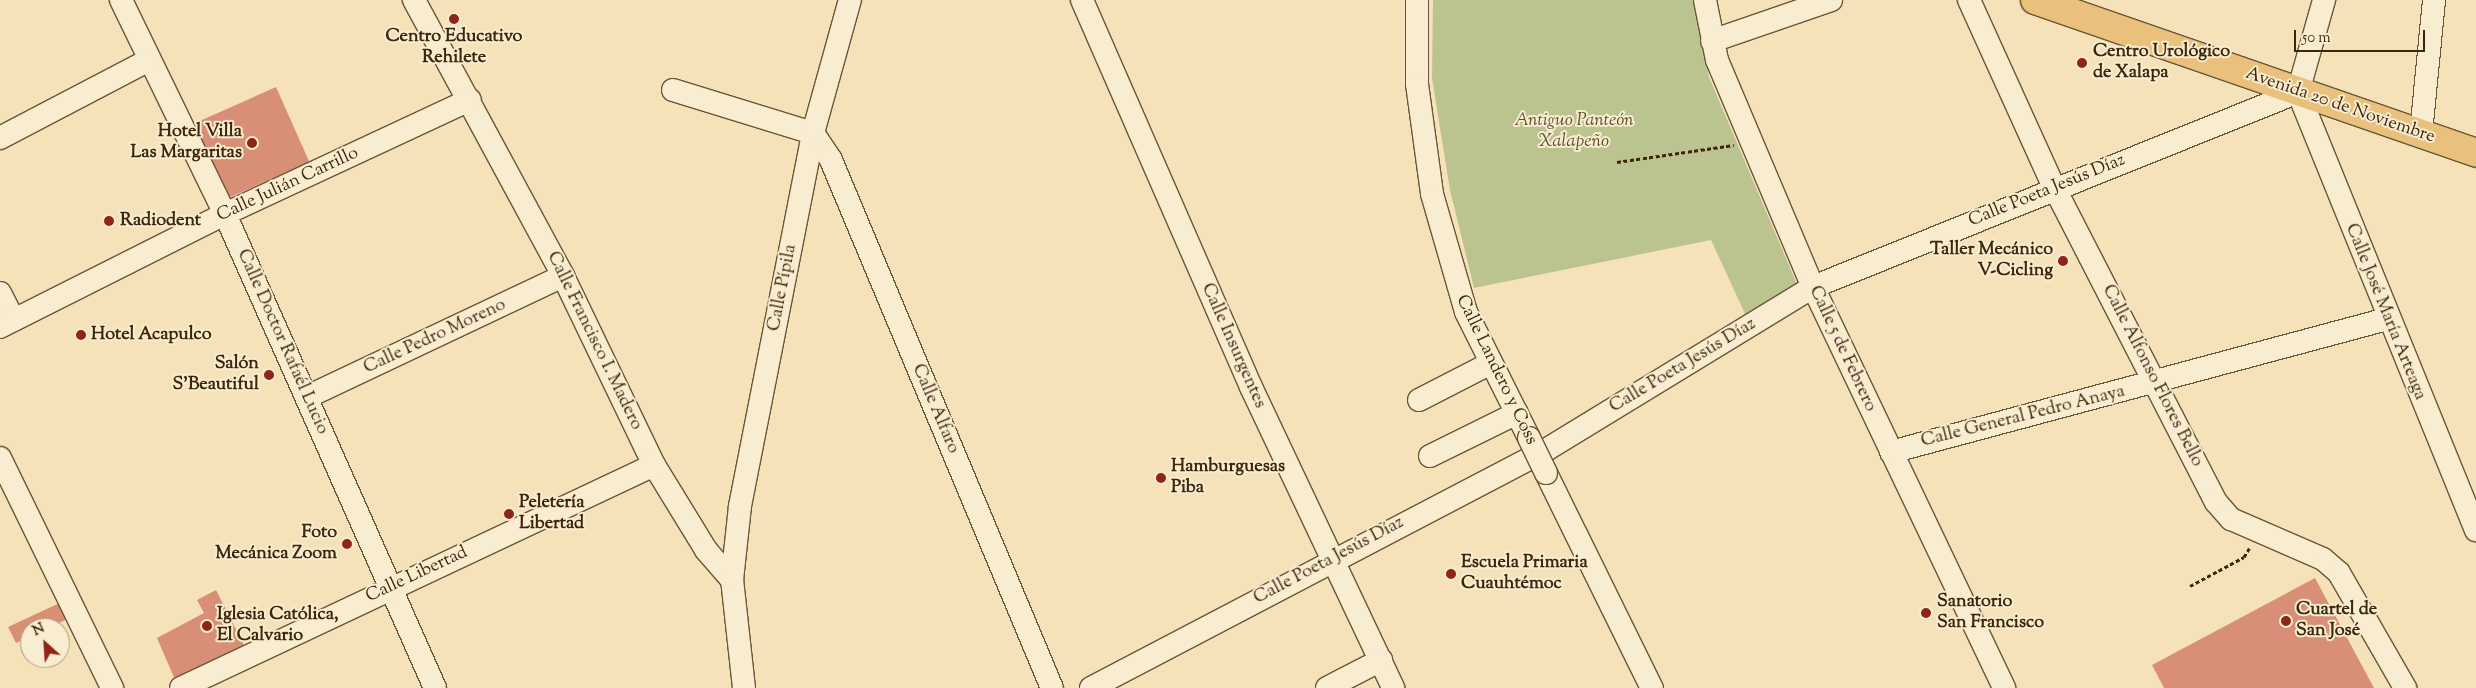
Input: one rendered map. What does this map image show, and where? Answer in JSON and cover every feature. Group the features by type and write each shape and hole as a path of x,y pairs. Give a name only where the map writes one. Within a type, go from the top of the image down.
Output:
{"main road":[{"name":"Avenida 20 de Noviembre","path":"2035,0 2476,153"}],"street":[{"name":"Calle Doctor Rafaél Lucio","path":"121,0 225,214 435,688"},
{"name":"Calle Francisco I. Madero","path":"414,0 470,100 563,276 654,465 706,550 732,580"},
{"name":"Calle Pípila","path":"732,580 740,506 813,133 850,0"},
{"name":"Calle Insurgentes","path":"1082,0 1251,387 1393,688"},
{"name":"Calle Landero y Coss","path":"1417,0 1417,84 1432,194 1456,287 1652,688"},
{"name":"Calle 5 de Febrero","path":"1705,0 1712,41 1813,288 2004,688"},
{"path":"1712,41 1830,0"},
{"name":"Calle Alfonso Flores Bello","path":"1969,0 2054,186 2216,502 2231,518 2323,559 2339,573 2405,688"},
{"path":"2298,92 2324,0"},
{"path":"2421,133 2434,0"},
{"path":"0,138 150,60"},
{"path":"673,90 813,133"},
{"name":"Calle Poeta Jesús Díaz","path":"1091,688 1331,559 1546,450 1813,288 2054,186 2298,92"},
{"name":"Calle José María Arteaga","path":"2298,92 2387,319 2476,530"},
{"name":"Calle Julián Carrillo","path":"7,324 225,214 470,100"},
{"name":"Calle Alfaro","path":"813,133 834,170 1052,688"},
{"name":"Calle Pedro Moreno","path":"307,398 563,276"},
{"path":"0,293 7,324"},
{"name":"Calle General Pedro Anaya","path":"1891,452 2156,383 2387,319"},
{"path":"1418,400 1492,363"},
{"path":"1430,456 1516,413"},
{"path":"0,458 112,688"},
{"name":"Calle Libertad","path":"181,688 390,587 654,465"},
{"path":"732,580 744,688"},
{"path":"1327,688 1381,660"}],"path":[{"path":"1617,162 1752,142"},
{"path":"2190,586 2244,557 2260,532"}],"green space":[{"name":"Antiguo Panteón Xalapeño","path":"1433,0 1695,0 1709,77 1799,289 1747,318 1711,240 1474,288 1450,190 1432,78"}],"building":[{"name":"Hotel Villa Las Margaritas","path":"276,87 309,162 228,198 195,123"},
{"name":"Cuartel de San José","path":"2315,578 2374,688 2164,688 2152,665"},
{"name":"Iglesia Católica, El Calvario","path":"216,590 246,649 176,682 157,638 204,613 197,600"},
{"path":"64,601 72,617 70,618 27,618"},
{"path":"20,621 20,641 16,643 8,627"}],"place":[{"name":"Centro Educativo Rehilete","path":"454,19"},
{"name":"Centro Urológico de Xalapa","path":"2082,63"},
{"name":"Hotel Villa Las Margaritas","path":"252,143"},
{"name":"Radiodent","path":"109,221"},
{"name":"Taller Mecánico V-Cicling","path":"2063,261"},
{"name":"Hotel Acapulco","path":"81,335"},
{"name":"Salón S'Beautiful","path":"269,375"},
{"name":"Hamburguesas Piba","path":"1161,478"},
{"name":"Peletería Libertad","path":"509,514"},
{"name":"Foto Mecánica Zoom","path":"347,544"},
{"name":"Escuela Primaria Cuauhtémoc","path":"1451,574"},
{"name":"Sanatorio San Francisco","path":"1926,613"},
{"name":"Cuartel de San José","path":"2286,621"},
{"name":"Iglesia Católica, El Calvario","path":"207,626"}]}
